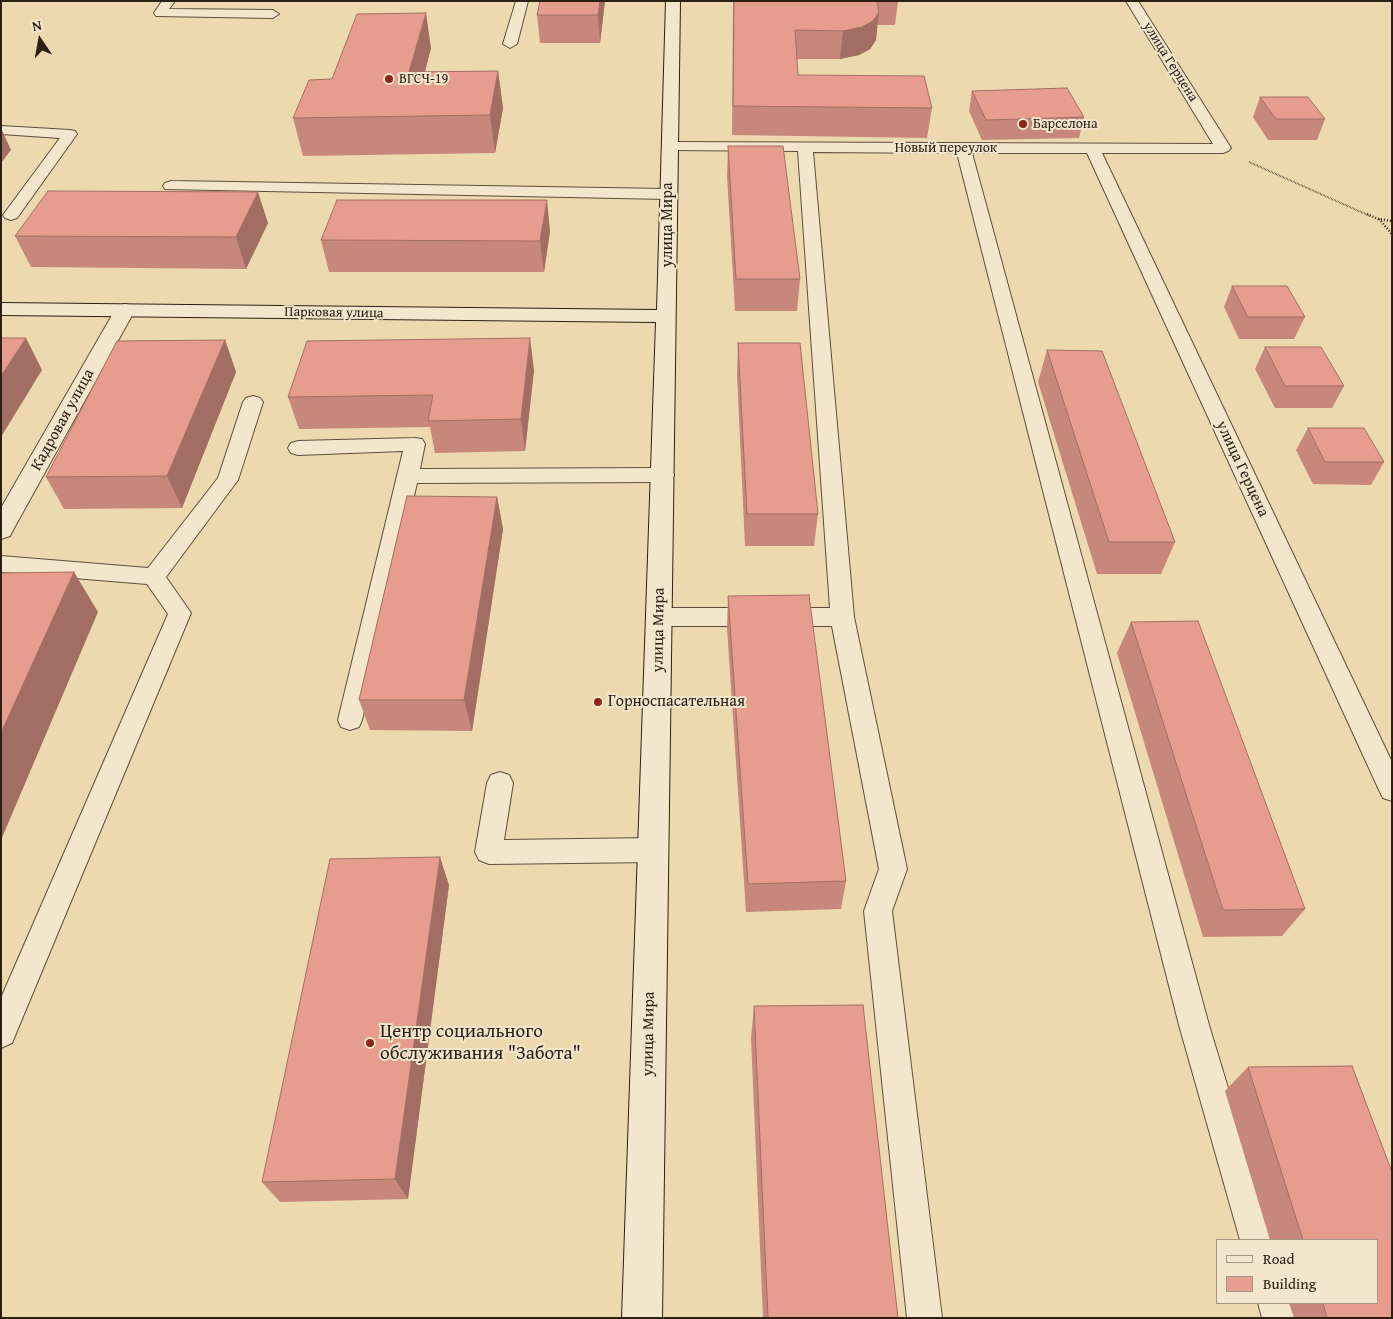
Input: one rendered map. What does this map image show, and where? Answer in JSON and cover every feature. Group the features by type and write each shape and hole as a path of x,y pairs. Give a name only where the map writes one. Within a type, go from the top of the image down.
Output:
{"main road":[{"name":"улица Мира","path":"642,1318 664,475 668,146 673,1"},
{"name":"Парковая улица","path":"1,309 667,316"},
{"name":"Кадровая улица","path":"1,530 125,310"}],"lane":[{"path":"169,1 160,13 273,14"},
{"path":"510,44 522,1"},
{"name":"улица Герцена","path":"1132,1 1220,148"},
{"path":"1,130 70,134 11,215"},
{"name":"Новый переулок","path":"668,146 1220,148"},
{"path":"805,147 842,617 893,869 878,911 925,1318"},
{"path":"963,148 1194,1025 1257,1239"},
{"name":"улица Герцена","path":"1092,149 1392,790"},
{"path":"171,186 668,194"},
{"path":"154,577 228,480 254,402"},
{"path":"298,448 415,444 350,720"},
{"path":"408,476 664,475"},
{"path":"1,564 154,577 180,613 1,1033"},
{"path":"660,617 842,617"},
{"path":"500,783 490,852 654,850"},
{"path":"1275,1304 1280,1318"}],"path":[{"path":"1220,148 1378,219 1392,221"},
{"path":"1378,219 1392,234"}],"building":[{"path":"540,1 600,1 598,15 537,15"},
{"path":"734,1 877,1 879,12 873,21 862,27 843,31 795,30 798,75 924,76 932,108 733,106"},
{"path":"426,13 409,72 498,71 490,115 293,118 309,80 332,79 357,14"},
{"path":"1067,88 1084,117 986,120 972,91"},
{"path":"1260,97 1308,97 1325,119 1276,119"},
{"path":"728,146 783,146 800,279 736,279"},
{"path":"48,191 258,192 236,237 15,236"},
{"path":"337,200 547,200 540,241 321,240"},
{"path":"1232,286 1287,286 1305,317 1248,317"},
{"path":"1,338 26,338 1,376"},
{"path":"530,338 521,419 428,421 433,395 288,397 307,341"},
{"path":"225,340 167,476 46,477 117,341"},
{"path":"738,343 800,343 818,514 747,514"},
{"path":"1265,347 1321,347 1344,386 1285,386"},
{"path":"1047,350 1102,351 1175,542 1109,542"},
{"path":"1308,428 1364,428 1384,462 1325,462"},
{"path":"407,496 497,497 464,700 359,700"},
{"path":"74,572 1,733 1,573"},
{"path":"809,595 846,881 748,884 728,596"},
{"path":"1198,621 1305,909 1223,910 1131,622"},
{"name":"Центр социального обслуживания \"Забота\"","path":"440,857 395,1179 262,1182 330,859"},
{"path":"863,1005 898,1318 768,1318 754,1006"},
{"path":"1352,1066 1392,1172 1392,1318 1327,1318 1323,1304 1378,1304 1378,1239 1303,1239 1248,1067"}],"place":[{"name":"ВГСЧ-19","path":"389,79"},
{"name":"Барселона","path":"1023,124"},
{"name":"Горноспасательная","path":"598,702"},
{"name":"Центр социального обслуживания \"Забота\"","path":"370,1043"}]}
